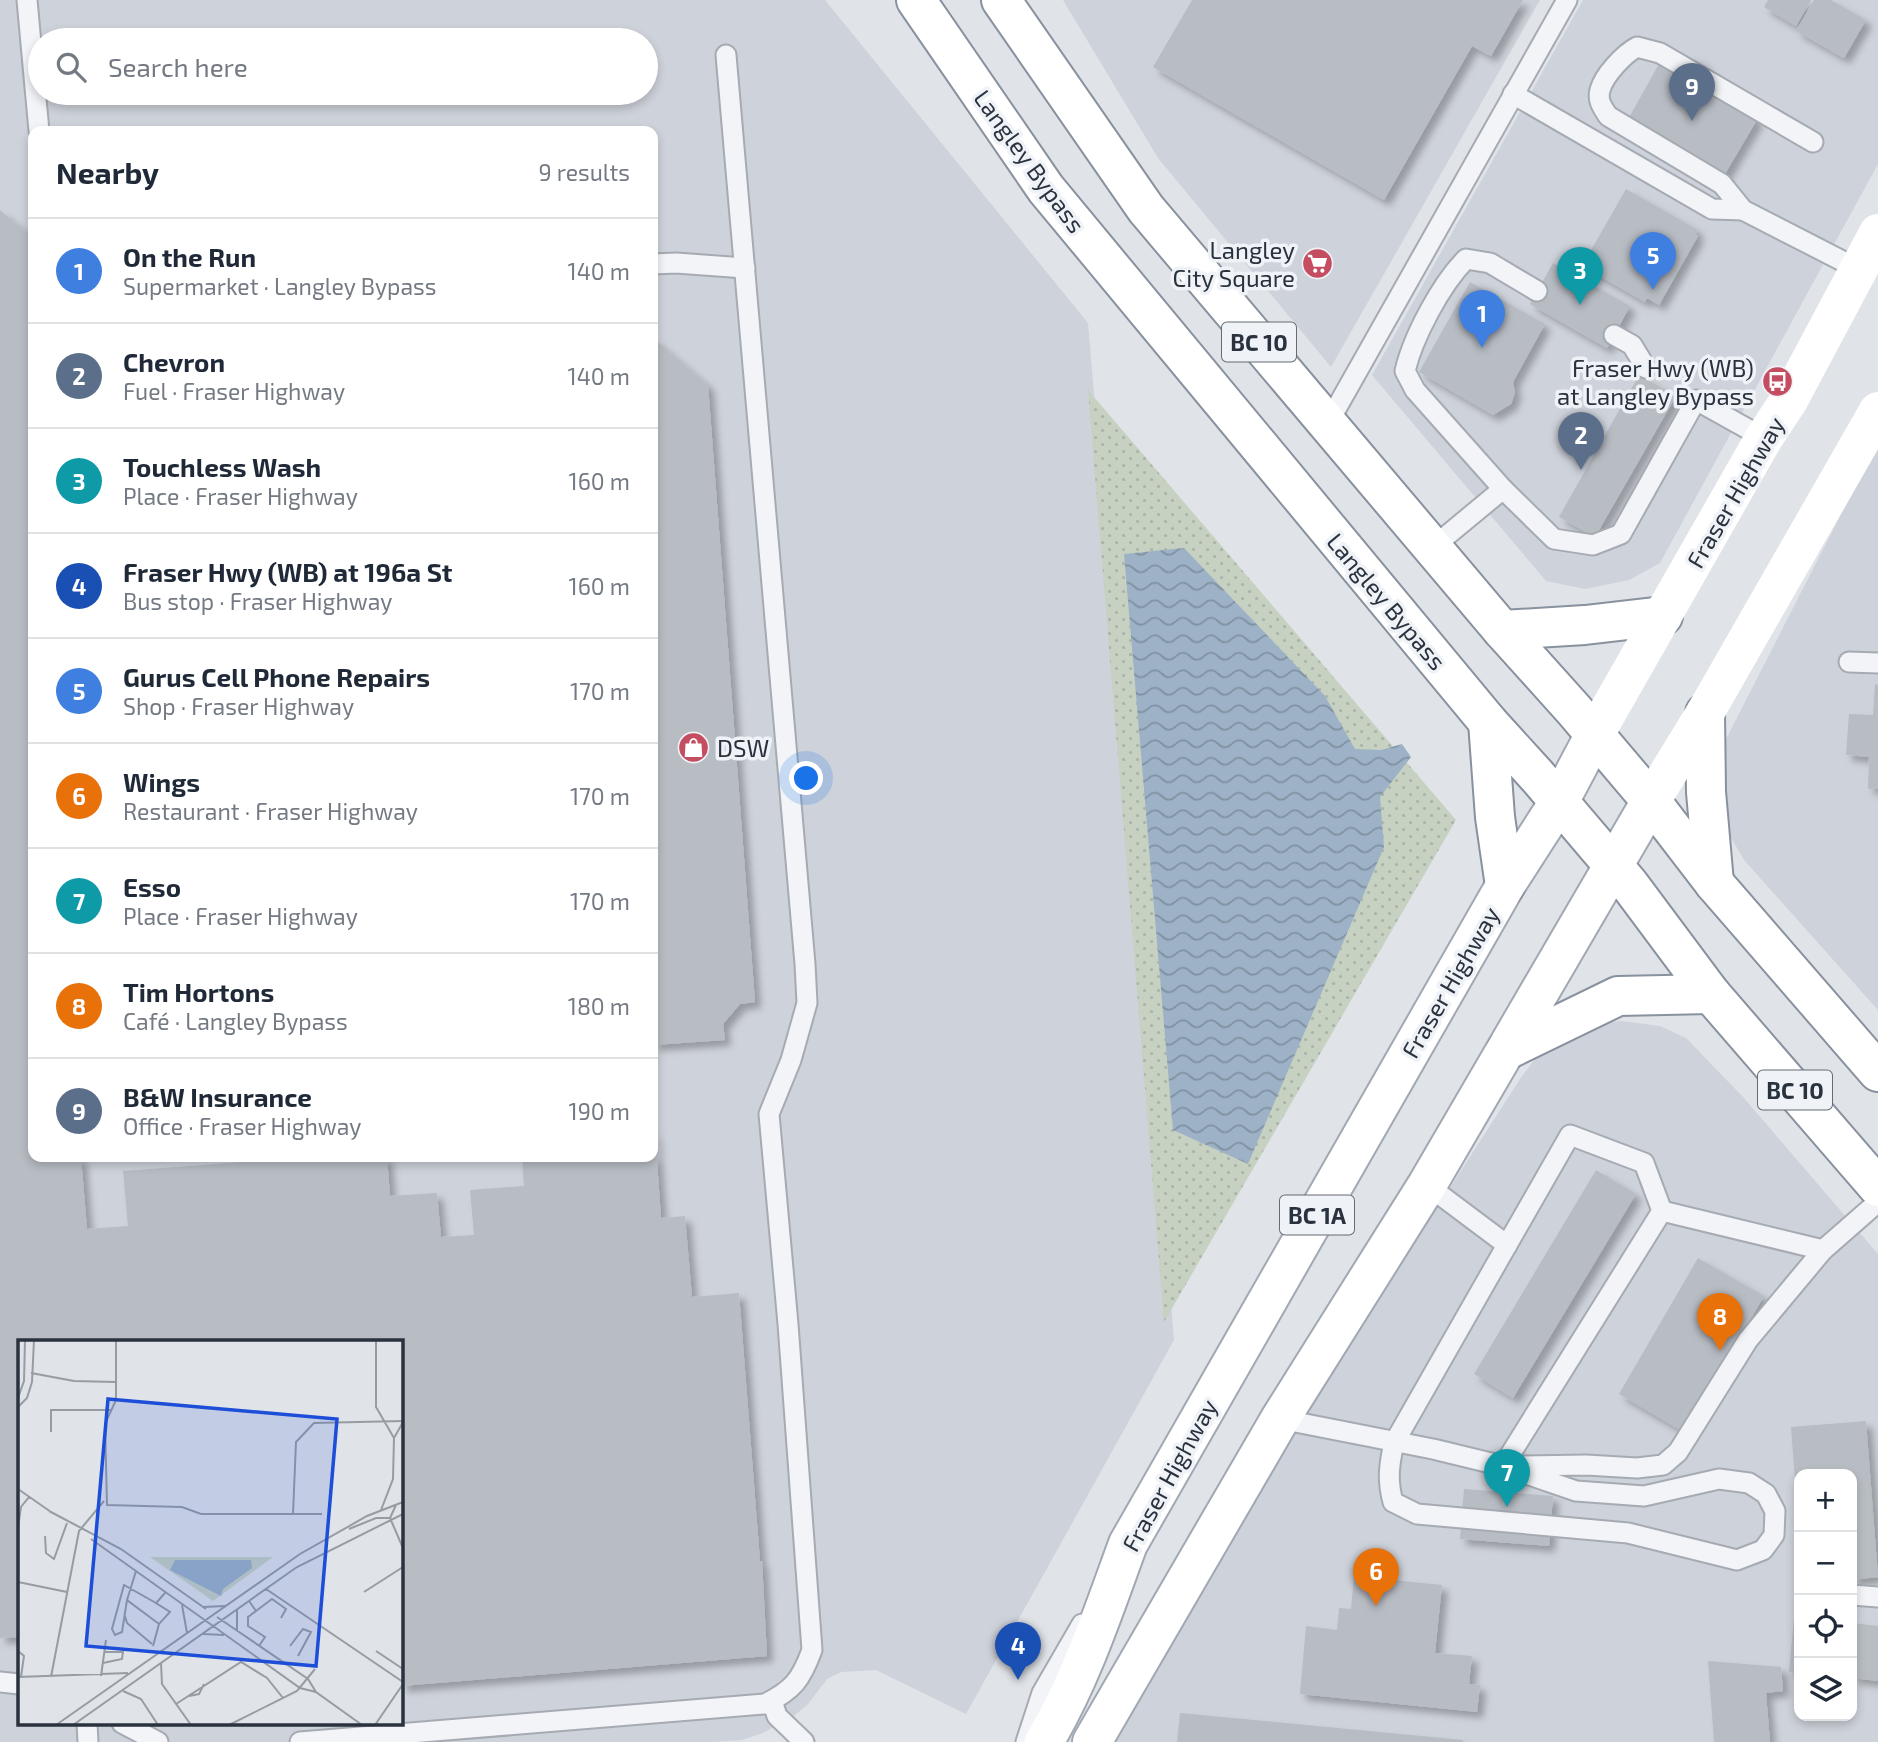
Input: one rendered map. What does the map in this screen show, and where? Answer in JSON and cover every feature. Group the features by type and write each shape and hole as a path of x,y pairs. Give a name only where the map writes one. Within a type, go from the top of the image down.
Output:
{"main road":[{"name":"Langley Bypass","path":"916,0 1046,189 1488,722 1629,884 1711,994 1878,1187"},
{"name":"BC 10","path":"1000,0 1146,209 1502,630 1651,801 1714,883 1878,1072"},
{"name":"Fraser Highway","path":"1044,1742 1064,1709 1089,1651 1128,1544 1505,886 1559,802 1662,617 1789,400 1878,233"},
{"name":"BC 1A","path":"1092,1742 1280,1419 1427,1185 1507,1050 1878,411"},
{"path":"1502,630 1662,617"},
{"path":"1705,713 1704,765 1714,883"},
{"path":"1488,722 1495,817 1505,886"},
{"path":"1507,1050 1618,996 1711,994"}],"lane":[{"path":"27,0 30,28"},
{"path":"1328,423 1567,0"},
{"path":"1813,142 1660,54 1637,47 1623,55 1600,89 1600,104 1608,117 1722,184 1743,210 1858,269"},
{"path":"300,1742 765,1704 783,1695 799,1681 812,1650 788,1324 769,1114 791,1060 807,1003 726,55"},
{"path":"1513,94 1712,209 1743,210"},
{"path":"37,105 39,126"},
{"path":"1537,291 1490,264 1466,259 1452,273 1410,350 1405,371 1415,390 1503,489 1554,539 1593,545 1621,534 1696,400 1764,439"},
{"path":"658,264 676,262 745,268"},
{"path":"1615,335 1632,345 1646,368"},
{"path":"1433,547 1503,489"},
{"path":"1849,662 1878,663"},
{"path":"1280,1419 1394,1443 1433,1449 1503,1466 1576,1491 1644,1496 1718,1479 1749,1483 1766,1494 1775,1511 1774,1535 1763,1550 1737,1560 1628,1533 1416,1514 1393,1502 1388,1484 1394,1443 1570,1135 1644,1163 1662,1211"},
{"path":"1427,1185 1507,1245"},
{"path":"1503,1466 1586,1465 1637,1468 1663,1465 1678,1452 1748,1340 1823,1250 1878,1202"},
{"path":"1662,1211 1823,1250"},
{"path":"1503,1466 1662,1211"},
{"path":"1026,1742 1042,1693 1128,1544"},
{"path":"1857,1595 1878,1597"},
{"path":"0,1682 18,1684"},
{"path":"772,1701 777,1716 804,1742"},
{"path":"87,1724 88,1742"},
{"path":"124,1724 159,1742"}],"shaded area":[{"path":"0,0 825,0 1088,323 1174,1340 966,1714 876,1670 841,1672 827,1679 808,1704 795,1715 763,1733 742,1740 0,1742"},
{"name":"Langley City Square","path":"1063,0 1540,0 1331,367 1158,158"},
{"path":"1583,0 1878,0 1878,164 1660,563 1629,580 1585,589 1546,581 1372,375"},
{"path":"1878,442 1878,1010 1744,860 1729,834 1722,812 1723,745"},
{"path":"1621,1021 1660,1026 1686,1038 1743,1097 1878,1254 1878,1742 1114,1742 1245,1506 1522,1076 1539,1054 1604,1023"}],"green space":[{"path":"1088,390 1456,820 1164,1322"}],"water":[{"path":"1184,548 1325,696 1355,749 1381,750 1402,744 1411,757 1380,797 1384,847 1248,1164 1173,1130 1124,554"}],"building":[{"path":"1192,0 1523,0 1491,56 1472,46 1384,200 1153,67"},
{"path":"1768,0 1811,0 1796,26 1764,7"},
{"path":"1814,0 1831,0 1866,20 1844,58 1796,31"},
{"path":"1660,62 1758,118 1722,179 1626,123"},
{"path":"1626,189 1698,230 1695,234 1698,236 1659,305 1647,298 1645,302 1582,266"},
{"path":"0,210 28,234 28,1162 81,1162 87,1229 128,1226 123,1171 243,1162 387,1162 390,1196 437,1193 441,1237 474,1235 470,1190 524,1186 522,1162 657,1162 661,1218 685,1216 692,1297 739,1293 762,1561 767,1656 402,1686 402,1340 18,1340 18,1637 0,1638"},
{"path":"1553,263 1630,306 1607,348 1530,304"},
{"path":"1470,282 1545,324 1513,382 1515,393 1511,404 1493,415 1419,372"},
{"path":"658,342 708,385 755,1002 740,1004 723,1024 725,1040 658,1045"},
{"path":"1639,375 1676,396 1595,537 1559,517"},
{"path":"1875,684 1878,685 1878,788 1868,789 1869,757 1846,755 1849,714 1873,715"},
{"path":"1596,1170 1636,1194 1513,1398 1474,1374"},
{"path":"1698,1258 1764,1296 1684,1432 1619,1394"},
{"path":"1866,1421 1878,1577 1857,1579 1857,1469 1794,1469 1791,1427"},
{"path":"1464,1489 1553,1496 1549,1546 1460,1539"},
{"path":"1354,1576 1442,1585 1435,1653 1472,1656 1469,1684 1480,1685 1477,1712 1300,1694 1306,1626 1337,1630 1339,1608 1351,1609"},
{"path":"1794,1618 1794,1672 1789,1672"},
{"path":"1857,1624 1878,1626 1878,1681 1857,1679"},
{"path":"1708,1661 1781,1667 1783,1691 1766,1693 1770,1742 1714,1742"},
{"path":"1180,1713 1463,1740 1463,1742 1177,1742"}],"place":[{"name":"B&W Insurance","path":"1692,121"},
{"name":"Langley City Square","path":"1318,263"},
{"name":"Gurus Cell Phone Repairs","path":"1653,290"},
{"name":"Touchless Wash","path":"1580,305"},
{"name":"On the Run","path":"1482,348"},
{"name":"Fraser Hwy (WB) at Langley Bypass","path":"1777,381"},
{"name":"Chevron","path":"1581,470"},
{"name":"DSW","path":"694,747"},
{"name":"Tim Hortons","path":"1720,1351"},
{"name":"Esso","path":"1507,1507"},
{"name":"Wings","path":"1376,1606"},
{"name":"Fraser Hwy (WB) at 196a St","path":"1018,1680"}]}
